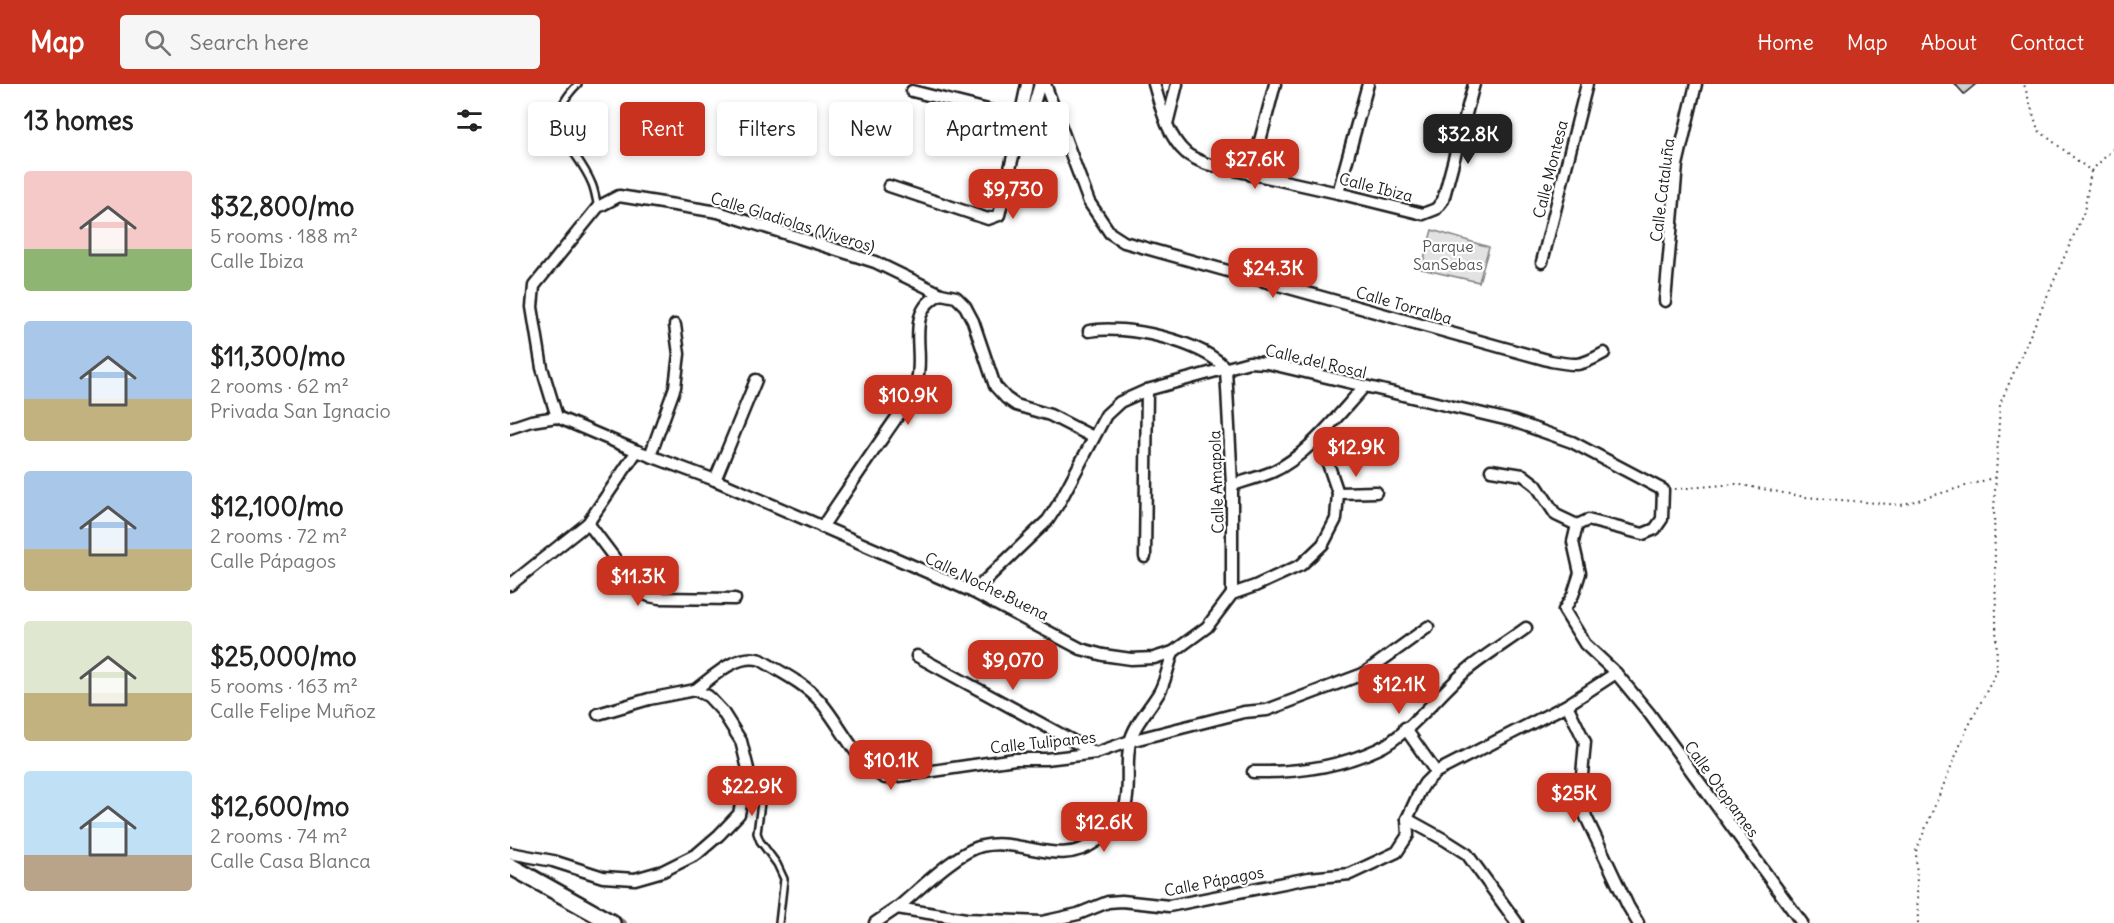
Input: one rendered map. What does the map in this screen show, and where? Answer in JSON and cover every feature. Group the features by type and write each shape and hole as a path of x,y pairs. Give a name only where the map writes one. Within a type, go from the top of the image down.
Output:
{"street":[{"path":"1023,102 1026,84"},
{"path":"1035,102 1040,84"},
{"name":"Calle Torralba","path":"1045,84 1089,202 1110,233 1124,242 1551,361 1570,365 1585,364 1604,353"},
{"name":"Calle Ibiza","path":"1154,84 1167,124 1178,145 1188,155 1207,164 1423,214 1436,209 1443,200 1474,84"},
{"path":"1167,124 1177,84"},
{"path":"1251,175 1275,84"},
{"path":"1338,193 1368,84"},
{"name":"Calle Montesa","path":"1542,262 1587,84"},
{"name":"Calle Cataluña","path":"1665,301 1677,165 1696,84"},
{"path":"912,91 956,102"},
{"path":"889,186 988,219 995,218 1000,213 1013,156"},
{"name":"Calle Gladiolas (Viveros)","path":"598,207 619,196 718,212 875,262 941,294 956,297 965,306 973,321 995,386 1006,398 1016,405 1050,416 1094,437"},
{"path":"510,428 557,417 542,369 532,298 534,286 598,207"},
{"path":"822,527 914,388 917,378 919,316 934,297 941,294"},
{"path":"650,456 675,387 679,354 675,325"},
{"path":"1089,331 1128,330 1177,342 1212,356 1226,369"},
{"name":"Calle del Rosal","path":"973,592 1048,520 1106,415 1120,402 1147,390 1249,362 1267,363 1513,421 1572,442 1663,489"},
{"name":"Calle Amapola","path":"1226,369 1232,485 1232,594"},
{"path":"715,480 756,380"},
{"path":"1232,485 1274,471 1319,437 1364,387"},
{"path":"1145,556 1147,390"},
{"name":"Calle Noche Buena","path":"557,417 637,451 715,480 973,592 1081,649 1103,655 1131,659 1154,658 1173,652 1207,627 1232,594"},
{"path":"1232,594 1301,565 1323,544 1336,519 1338,493 1319,437"},
{"path":"510,585 588,524 637,451"},
{"path":"1491,470 1523,475 1536,486 1556,515 1577,525 1588,520 1643,534 1655,529 1662,519 1663,489"},
{"path":"1338,493 1376,492"},
{"path":"588,524 640,592 649,597 735,599"},
{"name":"Calle Otopames","path":"1577,525 1573,542 1580,573 1573,595 1564,610 1585,644 1616,673 1649,713 1802,923"},
{"name":"Calle Tulipanes","path":"598,714 649,699 695,690 735,662 753,657 818,698 864,760 876,773 885,778 1015,759 1046,759 1096,753 1130,741 1244,712 1267,710 1363,674 1428,627"},
{"path":"1253,772 1281,773 1328,766 1378,749 1405,728 1467,669 1526,628"},
{"path":"875,923 897,908 958,857 983,846 1007,845 1054,853 1084,850 1112,830 1128,802 1130,741 1143,715 1161,689 1173,652"},
{"path":"917,656 1096,753"},
{"name":"Calle Pápagos","path":"897,908 966,919 1042,922 1078,914 1108,902 1122,901 1155,906 1186,904 1237,891 1310,878 1350,874 1396,852 1408,835 1407,819 1425,783 1436,772 1567,705 1616,673"},
{"path":"510,853 553,861 603,877 635,879 663,872 697,854 719,835 739,814 748,770 741,741 722,711 708,696 695,690"},
{"path":"1567,705 1585,742 1581,786 1586,817 1622,895 1638,923"},
{"path":"1405,728 1436,772"},
{"path":"1407,819 1467,854 1517,923"},
{"path":"510,866 612,923"}],"lane":[{"path":"578,84 568,94 559,116 562,138 584,167 593,185 598,207"},
{"path":"748,770 761,803 757,832 760,841 777,864 784,879 779,923"}],"path":[{"path":"2024,84 2038,130 2091,171"},
{"path":"1918,923 1916,851 1965,731 1997,671 1994,510 2000,404 2084,212 2091,171 2114,148"},
{"path":"1663,489 1736,484 1805,497 1901,505 1996,477"}],"green space":[{"name":"Parque SanSebas","path":"1432,230 1489,247 1479,282 1421,269"}],"building":[{"path":"1955,84 1976,84 1964,94"}],"waterway":[{"path":"512,857 594,904"},
{"path":"616,917 625,923"}]}
